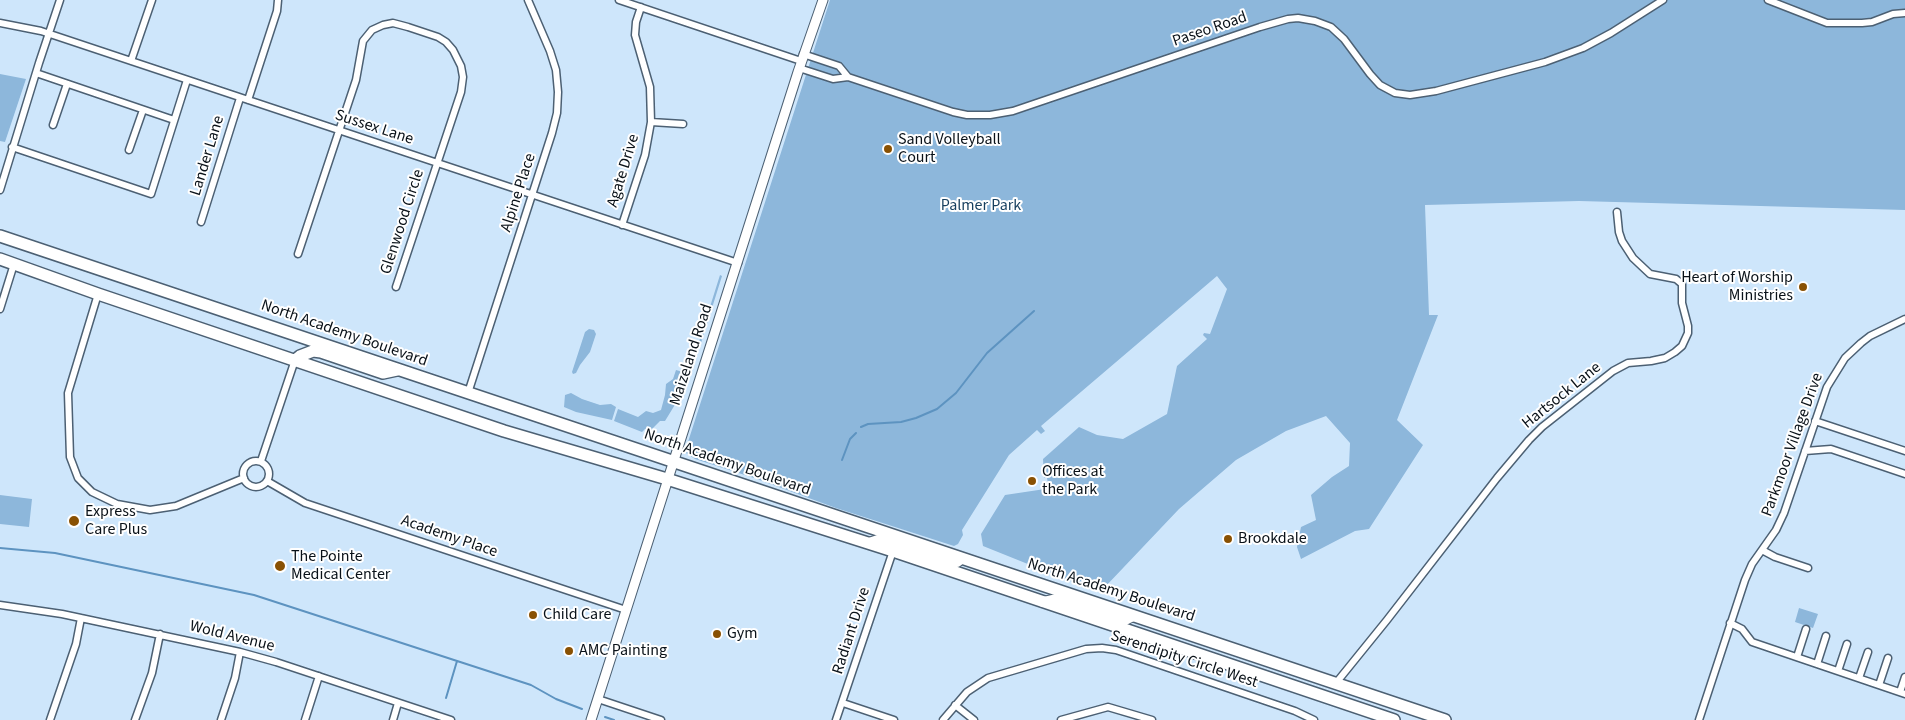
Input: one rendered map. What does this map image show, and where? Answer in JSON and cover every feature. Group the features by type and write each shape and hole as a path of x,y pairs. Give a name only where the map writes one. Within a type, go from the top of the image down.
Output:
{"highway":[{"name":"North Academy Boulevard","path":"0,236 1445,720"},
{"name":"North Academy Boulevard","path":"0,259 504,431 667,479 869,543 1394,720"},
{"path":"295,360 313,351 383,373 399,370"}],"main road":[{"name":"Maizeland Road","path":"591,720 667,479 738,264 801,61 823,0"},
{"path":"869,543 878,540 888,542 948,562 956,562 961,559"},
{"path":"1043,602 1056,599 1123,621 1133,616"},
{"path":"1330,698 1336,683"}],"street":[{"path":"0,190 12,147 60,0"},
{"path":"132,61 152,0"},
{"path":"248,100 278,11 278,0"},
{"name":"Alpine Place","path":"468,393 555,123 558,92 553,60 528,0"},
{"path":"620,0 801,61"},
{"name":"Paseo Road","path":"801,61 834,79 848,77 953,112 967,115 990,115 1013,111 1260,27 1298,18 1322,23 1338,32 1370,74 1385,88 1402,94 1423,94 1545,62 1583,48 1611,33 1663,0"},
{"path":"1768,0 1827,22 1872,22 1893,14 1905,13"},
{"name":"Agate Drive","path":"622,225 645,155 651,122 650,87 635,35 636,22 641,7"},
{"name":"Sussex Lane","path":"0,23 50,34 738,264"},
{"name":"Glenwood Circle","path":"298,254 356,80 360,48 367,35 377,27 388,23 408,27 438,37 453,50 463,72 461,92 396,287"},
{"name":"Paseo Road","path":"801,61 839,66 845,70 848,77"},
{"path":"36,73 174,120"},
{"path":"12,147 151,194 187,80"},
{"path":"53,125 67,84"},
{"name":"Lander Lane","path":"201,222 240,98"},
{"path":"129,150 143,110"},
{"path":"651,122 683,124"},
{"name":"Hartsock Lane","path":"1336,683 1496,478 1542,427 1613,371 1628,363 1665,358 1682,346 1688,330 1682,303 1682,284 1676,279 1650,274 1633,258 1622,241 1619,232 1618,212"},
{"path":"0,309 14,264"},
{"path":"98,294 68,392 70,457 78,478 92,492 117,504 150,510 176,506 244,478"},
{"name":"Parkmoor Village Drive","path":"1699,720 1748,571 1776,530 1784,513 1827,387 1845,358 1870,336 1905,320"},
{"path":"261,461 295,360"},
{"path":"1815,421 1904,448"},
{"path":"1805,451 1831,449 1905,474"},
{"path":"256,460 261,461 268,467 267,481 264,485 255,487 246,482 244,469 248,463 256,460"},
{"name":"Academy Place","path":"267,481 305,503 626,610"},
{"path":"1762,550 1778,558 1808,568"},
{"name":"Radiant Drive","path":"836,720 893,551"},
{"name":"Wold Avenue","path":"0,605 81,618 240,652 320,676 451,720"},
{"path":"50,720 76,644 81,618"},
{"path":"1730,623 1742,629 1752,642 1902,693 1905,677"},
{"path":"1796,657 1806,629"},
{"path":"135,720 152,673 160,634"},
{"path":"1817,664 1826,636"},
{"path":"1838,671 1847,644"},
{"name":"Serendipity Circle West","path":"943,720 974,686 988,678 1086,649 1102,648 1116,650 1295,710 1314,720"},
{"path":"221,720 235,678 240,652"},
{"path":"1859,678 1868,652"},
{"path":"1879,685 1888,658"},
{"path":"305,720 320,676"},
{"path":"598,699 661,720"},
{"path":"393,720 398,703"},
{"path":"842,703 894,720"},
{"path":"955,705 974,720"},
{"path":"1061,720 1108,707 1152,720"}],"green space":[{"name":"Palmer Park","path":"830,0 1905,0 1905,210 1579,201 1425,205 1429,315 1438,315 1397,420 1423,445 1369,529 1355,531 1301,559 1297,547 1301,527 1316,520 1311,495 1332,477 1349,466 1350,443 1326,416 1286,431 1236,460 1179,509 1105,587 1090,589 983,546 981,534 1005,495 1045,489 1045,485 1048,484 1047,478 1044,478 1043,459 1079,427 1097,435 1123,439 1167,414 1177,366 1207,339 1203,335 1204,333 1210,334 1227,289 1217,276 1041,426 1045,431 1041,434 1037,430 1009,455 962,530 963,535 958,544 954,546 836,508 695,459 686,453"},
{"path":"0,74 26,79 5,142 0,141"},
{"path":"720,275 722,276 701,343 697,348"},
{"path":"589,329 594,330 596,334 590,352 576,373 573,374 572,372 585,332"},
{"path":"676,370 686,373 676,403 665,421 660,421 651,430 645,429 642,432 614,421 618,409 638,417 646,411 653,413 661,410 666,384 673,379"},
{"path":"571,393 600,405 611,404 616,407 612,420 576,412 564,407 565,395"},
{"path":"0,495 32,499 29,527 0,524"},
{"path":"1799,608 1818,614 1813,628 1795,622"}],"waterway":[{"path":"861,427 868,424 901,422 937,409 956,393 987,353 1034,311"},
{"path":"842,460 850,439 856,433"},
{"path":"0,548 55,553 254,595 531,685 556,699 582,709"},
{"path":"446,698 457,661"},
{"path":"605,717 614,720"}],"place":[{"name":"Sand Volleyball Court","path":"888,149"},
{"name":"Heart of Worship Ministries","path":"1803,287"},
{"name":"Offices at the Park","path":"1032,481"},
{"name":"Express Care Plus","path":"74,521"},
{"name":"Brookdale","path":"1228,539"},
{"name":"The Pointe Medical Center","path":"280,566"},
{"name":"Child Care","path":"533,615"},
{"name":"Gym","path":"717,634"},
{"name":"AMC Painting","path":"569,651"}]}
